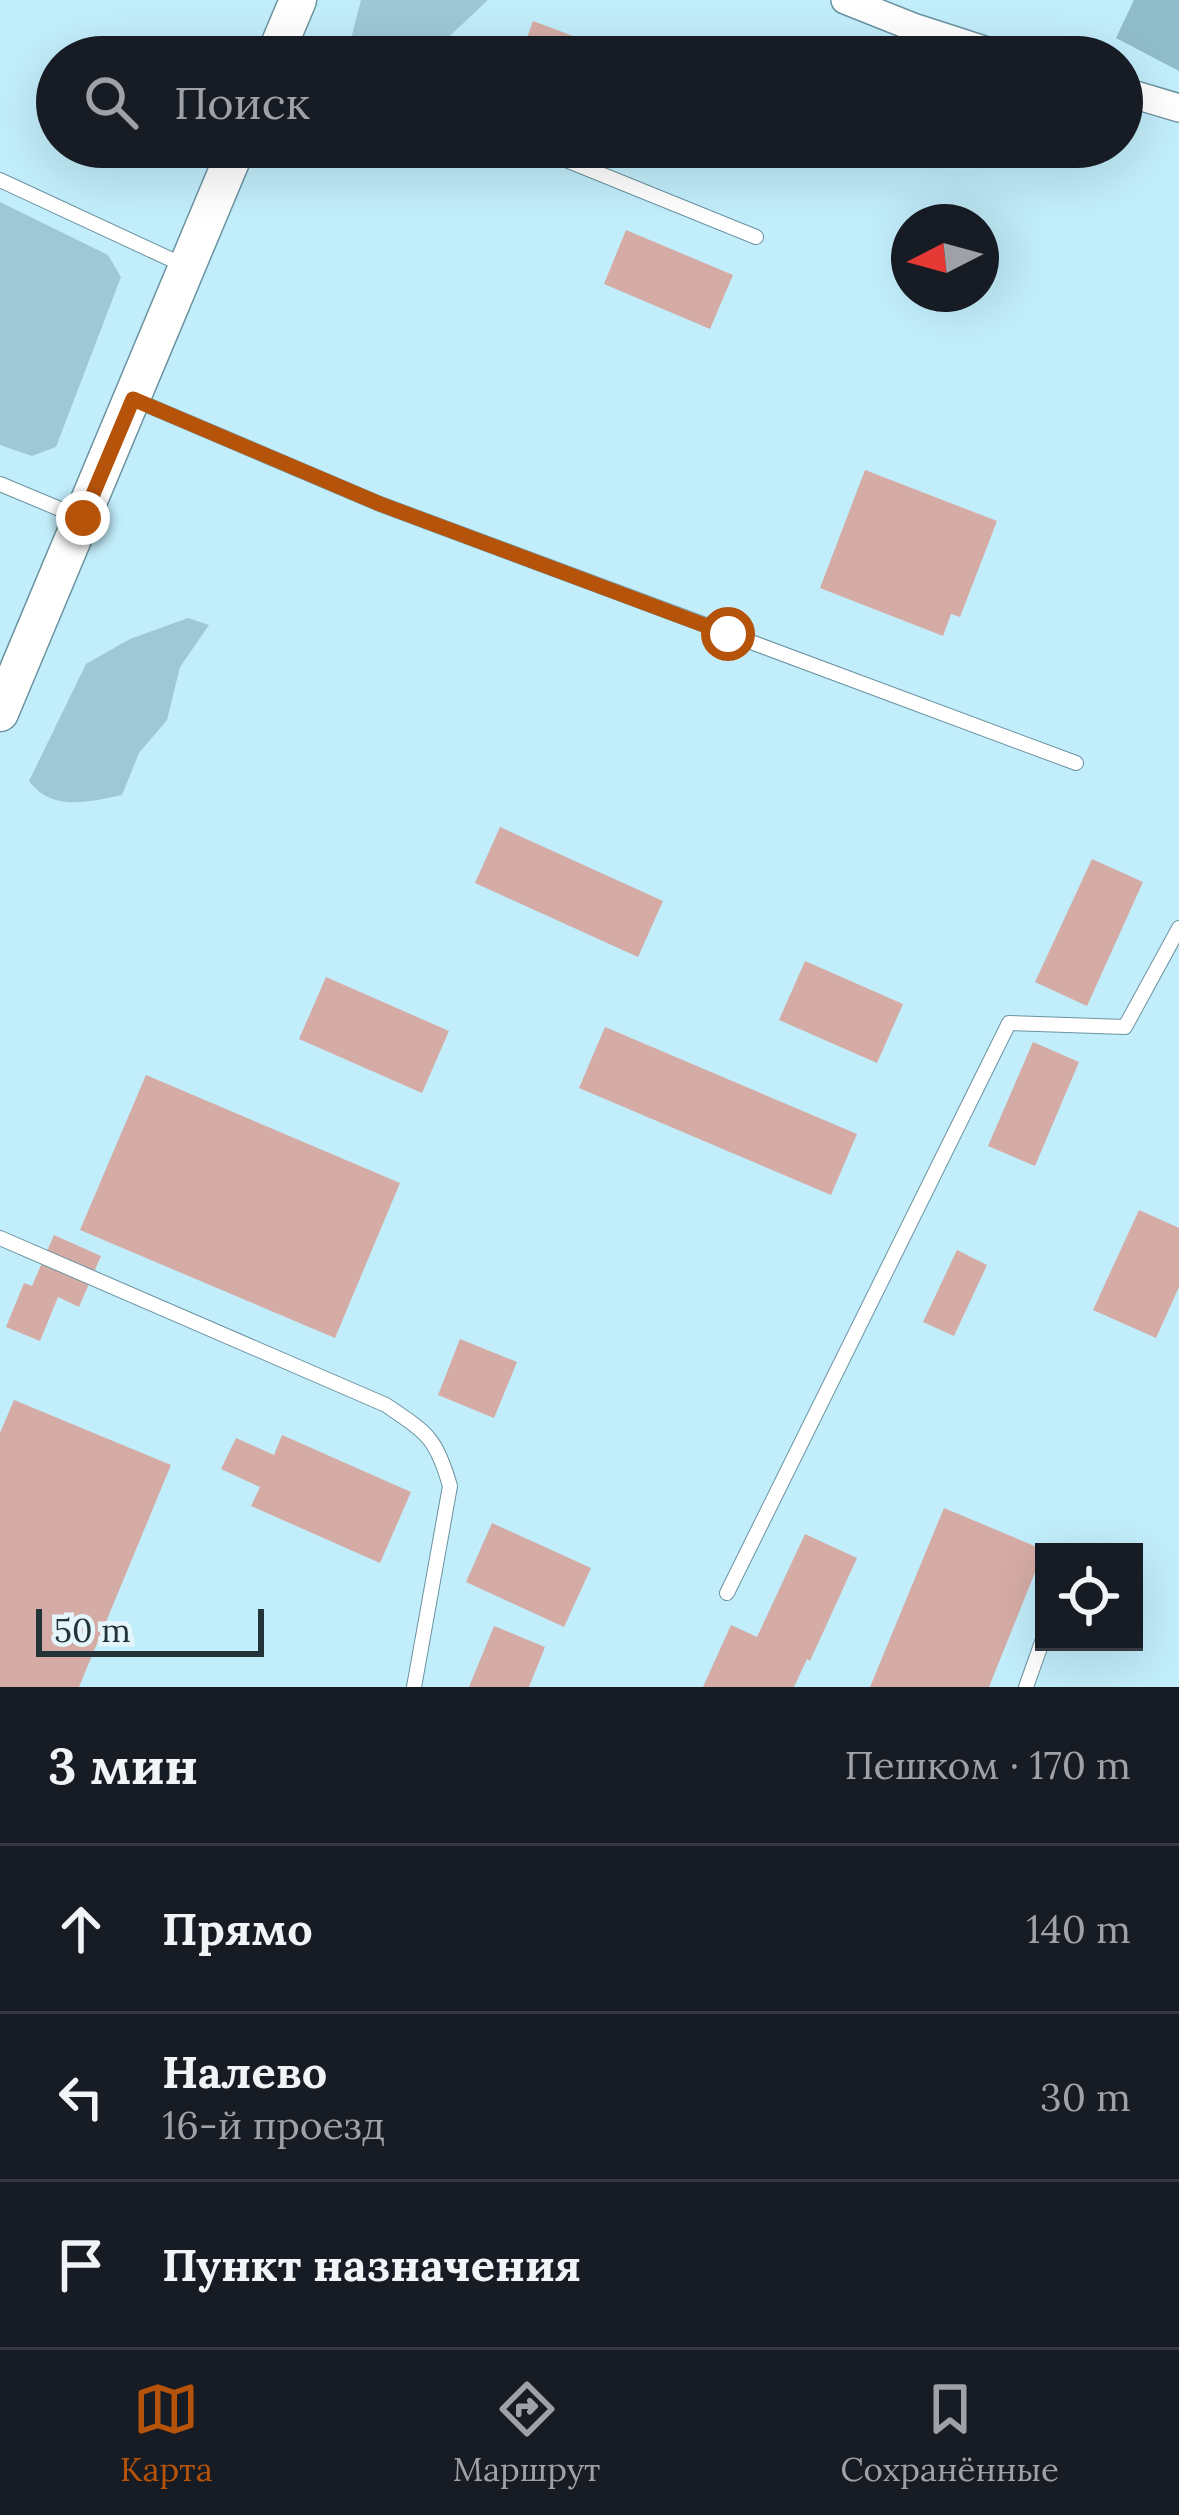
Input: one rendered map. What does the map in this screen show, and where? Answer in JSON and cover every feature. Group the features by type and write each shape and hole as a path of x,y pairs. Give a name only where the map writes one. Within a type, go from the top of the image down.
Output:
{"street":[{"path":"291,36 298,0"},
{"path":"845,0 941,36"},
{"path":"1143,97 1179,108"},
{"path":"0,713 228,168"}],"lane":[{"path":"586,168 756,237"},
{"path":"0,180 188,267"},
{"path":"133,399 380,504 1076,763"},
{"path":"0,484 83,518"},
{"path":"728,1593 1009,1023 1125,1027 1179,928"},
{"path":"0,1238 386,1405 424,1431 441,1453 450,1486 414,1687"},
{"path":"1026,1687 1039,1651"}],"shaded area":[{"path":"361,0 488,0 450,36 352,36"},
{"path":"0,202 108,255 121,277 56,447 32,456 0,445"},
{"path":"188,618 209,625 180,667 167,720 139,753 122,795 72,802 38,791 29,781 86,664 130,639"}],"green space":[{"path":"1134,0 1179,0 1179,71 1143,52 1143,36 1117,36"}],"building":[{"path":"533,21 573,36 528,36"},
{"path":"626,230 733,275 710,329 604,284"},
{"path":"865,470 997,521 960,617 951,614 943,636 820,588"},
{"path":"500,827 663,901 638,957 475,883"},
{"path":"1092,859 1143,882 1087,1006 1035,982"},
{"path":"805,961 903,1004 877,1063 779,1020"},
{"path":"326,977 449,1031 422,1093 299,1039"},
{"path":"605,1027 857,1134 831,1195 579,1088"},
{"path":"1033,1042 1079,1062 1035,1166 988,1146"},
{"path":"146,1075 400,1183 335,1338 80,1230"},
{"path":"1139,1210 1179,1228 1179,1287 1156,1338 1093,1310"},
{"path":"54,1235 101,1256 79,1307 58,1297 40,1341 6,1327 24,1283 32,1286"},
{"path":"957,1250 987,1265 954,1336 923,1322"},
{"path":"460,1339 517,1362 494,1418 438,1395"},
{"path":"14,1400 171,1465 79,1687 0,1687 0,1433"},
{"path":"282,1435 411,1492 380,1563 251,1506 260,1487 221,1469 236,1438 274,1455"},
{"path":"944,1508 1035,1546 1035,1572 989,1687 870,1687"},
{"path":"492,1523 591,1568 564,1627 466,1582"},
{"path":"805,1534 857,1558 794,1687 703,1687 731,1625 757,1637"},
{"path":"494,1626 545,1647 529,1687 469,1687"}],"route":[{"path":"83,518 133,399 380,504 728,634"}]}
